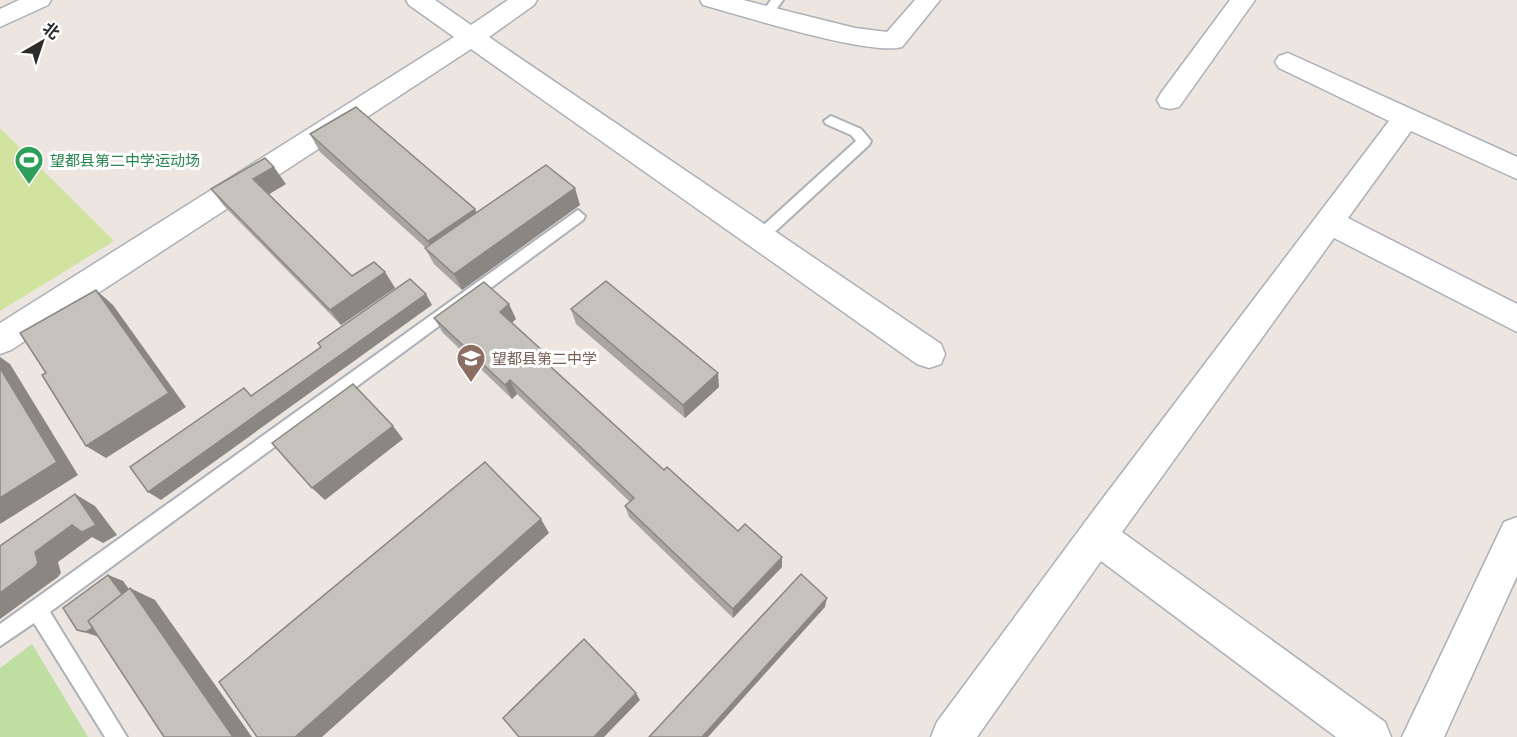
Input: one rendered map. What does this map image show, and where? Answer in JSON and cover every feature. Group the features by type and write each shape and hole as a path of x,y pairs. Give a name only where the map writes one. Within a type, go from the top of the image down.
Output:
{"street":[{"path":"0,19 39,0"},
{"path":"418,0 929,354"},
{"path":"0,339 472,37 525,0"},
{"path":"712,0 771,7 855,36 893,41 928,0"},
{"path":"1170,100 1243,0"},
{"path":"1288,62 1517,169"},
{"path":"952,737 1097,536 1406,118"},
{"path":"1330,222 1517,319"},
{"path":"1423,737 1517,535"},
{"path":"1097,536 1370,737"}],"lane":[{"path":"761,236 864,141 856,132 831,121"},
{"path":"0,636 578,216"},
{"path":"38,609 117,737"}],"green space":[{"name":"望都县第二中学运动场","path":"0,128 114,241 0,311"},
{"path":"32,644 88,737 0,737 0,668"}],"building":[{"path":"356,107 475,209 428,241 310,134"},
{"path":"265,158 274,167 253,179 352,276 374,262 385,272 330,310 211,189"},
{"path":"546,165 575,188 454,274 425,248"},
{"path":"410,279 426,294 148,492 130,467 244,388 251,396 321,347 318,343"},
{"path":"606,281 718,373 683,405 571,309"},
{"path":"484,282 509,304 500,312 545,353 540,357 664,470 667,467 738,531 745,524 782,557 733,609 625,506 634,498 510,380 505,385 434,318"},
{"path":"96,290 169,393 86,446 42,375 46,373 20,333"},
{"path":"0,368 57,462 0,498"},
{"path":"353,384 393,426 312,488 272,443"},
{"path":"485,462 541,519 295,737 257,737 219,682"},
{"path":"75,494 96,525 82,532 72,525 35,552 38,563 35,567 0,593 0,546"},
{"path":"801,574 827,598 702,737 649,737"},
{"path":"108,575 122,594 88,621 93,628 86,632 77,630 63,608"},
{"path":"130,588 233,737 164,737 88,621"},
{"path":"584,639 636,693 594,737 519,737 503,718"}],"place":[{"name":"望都县第二中学运动场","path":"29,186"},
{"name":"望都县第二中学","path":"471,384"}]}
